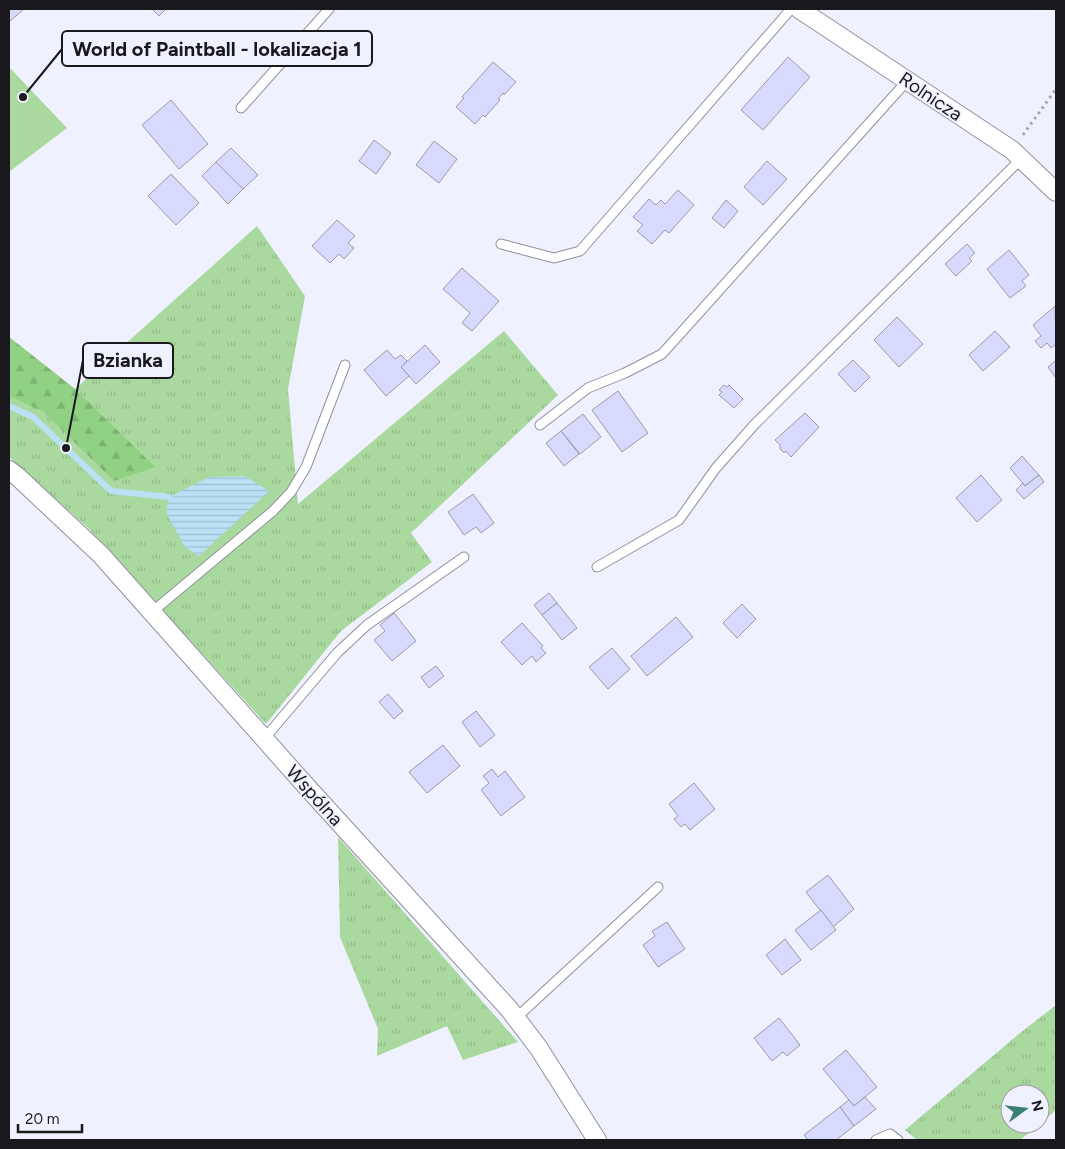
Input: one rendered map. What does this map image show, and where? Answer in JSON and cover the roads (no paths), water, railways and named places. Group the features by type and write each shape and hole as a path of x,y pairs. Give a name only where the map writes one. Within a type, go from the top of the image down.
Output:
{"street":[{"name":"Rolnicza","path":"799,9 1017,154 1056,192"},
{"name":"Wspólna","path":"9,470 101,555 264,738 441,932 516,1018 538,1047 597,1140"}],"lane":[{"path":"241,108 329,9"},
{"path":"501,244 554,258 580,251 791,9"},
{"path":"540,425 588,388 662,354 908,81"},
{"path":"597,568 679,520 716,468 754,425 1017,154"},
{"path":"152,612 273,511 291,492 306,467 345,365"},
{"path":"264,738 337,653 367,625 464,557"},
{"path":"516,1018 658,887"},
{"path":"876,1140 890,1134 898,1140"}],"water":[{"path":"245,476 269,491 199,556 185,547 166,513 169,497 209,477"}],"waterway":[{"path":"9,406 33,417 111,491 169,497"}],"place":[{"name":"World of Paintball - lokalizacja 1","path":"23,97"},
{"name":"Bzianka","path":"66,448"}]}
